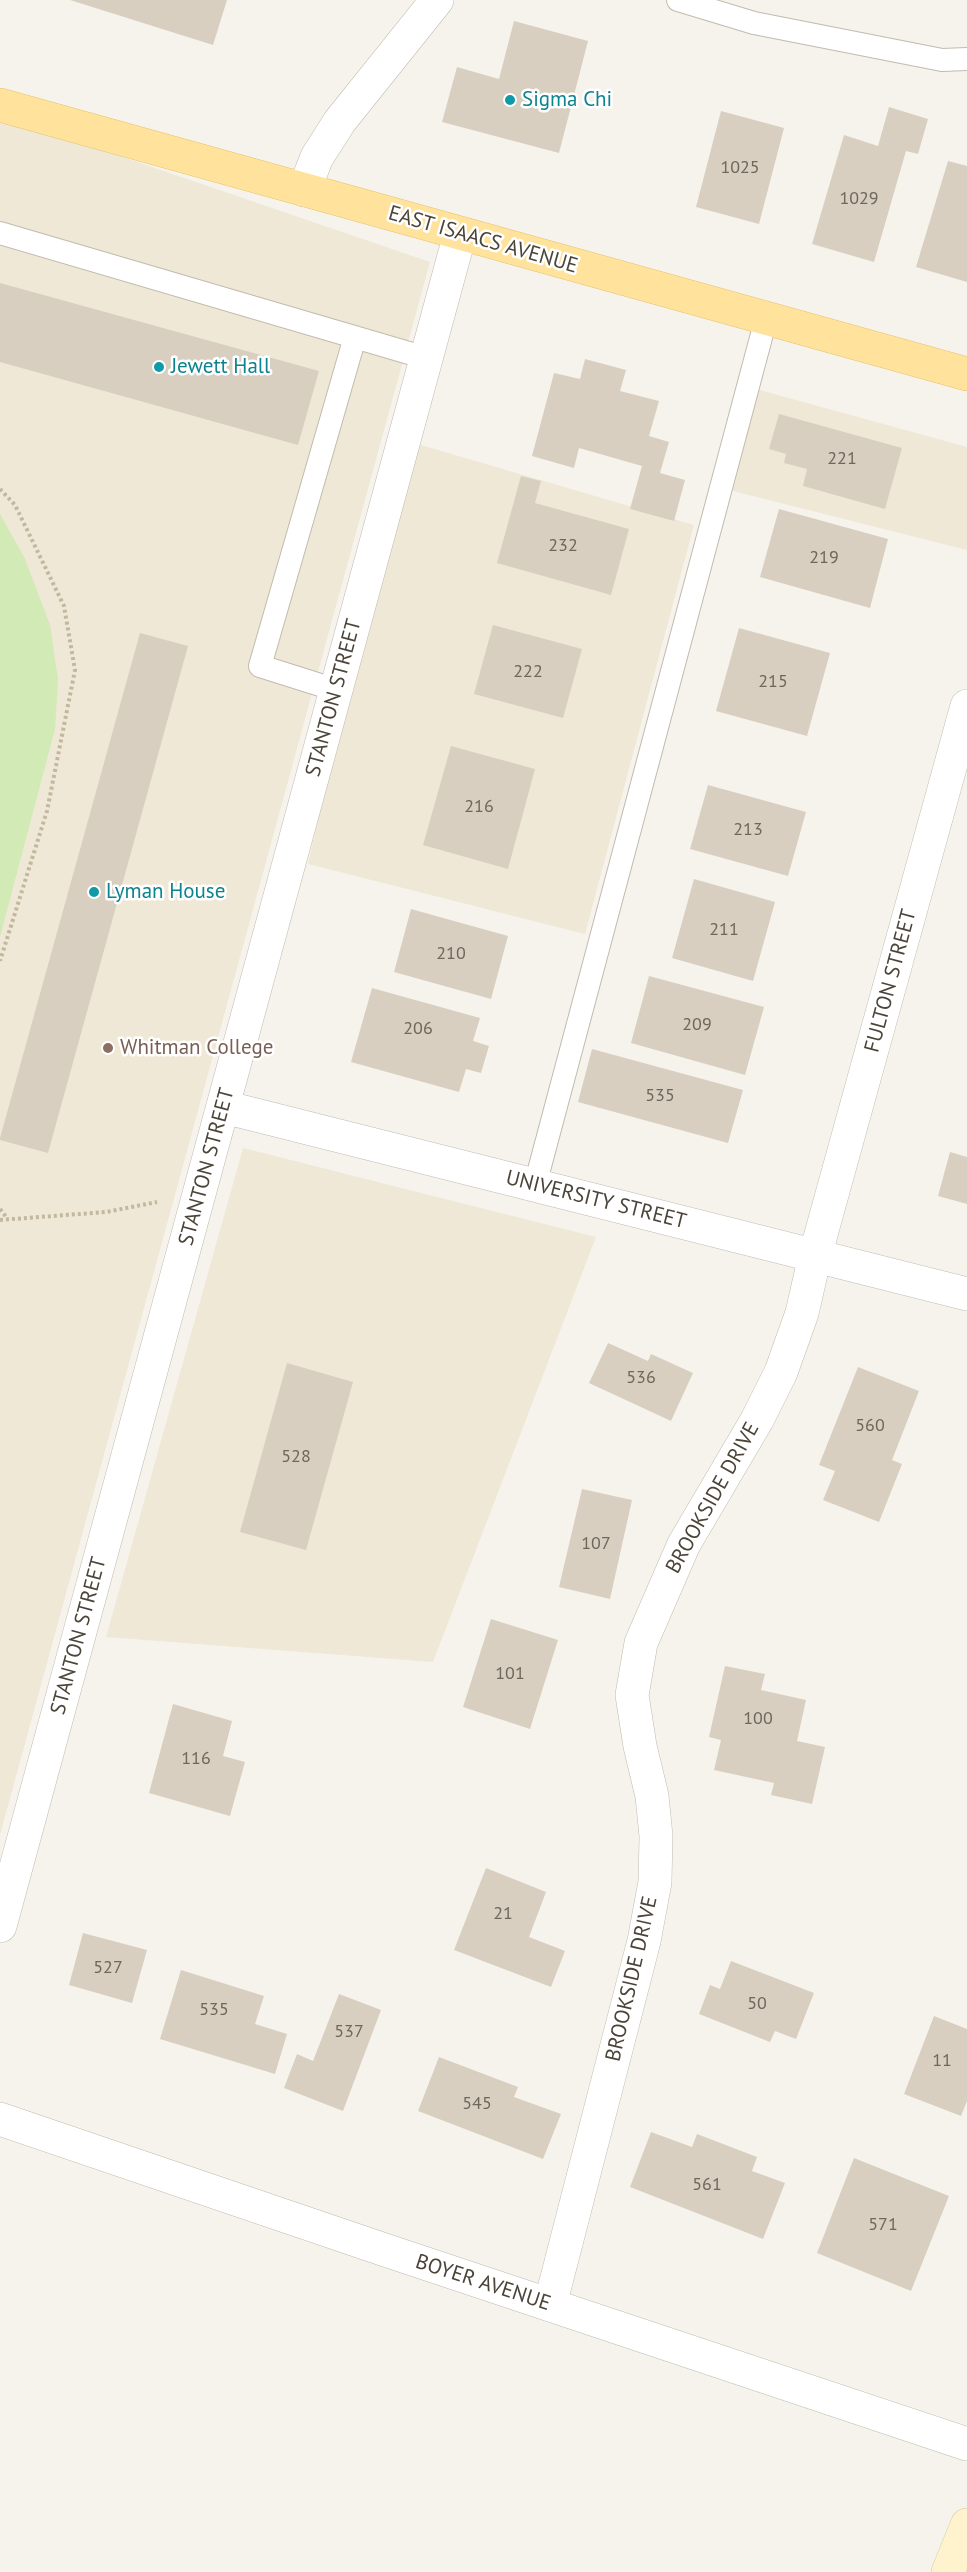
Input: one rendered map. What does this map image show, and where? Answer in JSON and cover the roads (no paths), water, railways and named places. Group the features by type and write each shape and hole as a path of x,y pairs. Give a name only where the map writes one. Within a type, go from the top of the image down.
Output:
{"main road":[{"name":"EAST ISAACS AVENUE","path":"0,105 967,374"}],"street":[{"path":"304,190 317,157 340,121 437,0"},
{"name":"STANTON STREET","path":"0,1926 460,234"},
{"name":"FULTON STREET","path":"815,1256 967,706"},
{"name":"UNIVERSITY STREET","path":"224,1107 967,1294"},
{"name":"BROOKSIDE DRIVE","path":"550,2305 644,1941 655,1882 656,1836 652,1797 640,1746 632,1695 642,1643 660,1595 684,1544 757,1420 781,1372 801,1313 815,1256"},
{"name":"BOYER AVENUE","path":"0,2119 967,2444"},
{"path":"948,2572 967,2525"}],"lane":[{"path":"678,0 766,26 942,60 967,59"},
{"path":"0,233 426,357"},
{"path":"535,1185 766,319"},
{"path":"336,690 260,666 355,336"}],"place":[{"name":"Sigma Chi","path":"510,100"},
{"name":"Jewett Hall","path":"159,367"},
{"name":"Lyman House","path":"94,892"},
{"name":"Whitman College","path":"108,1048"}]}
